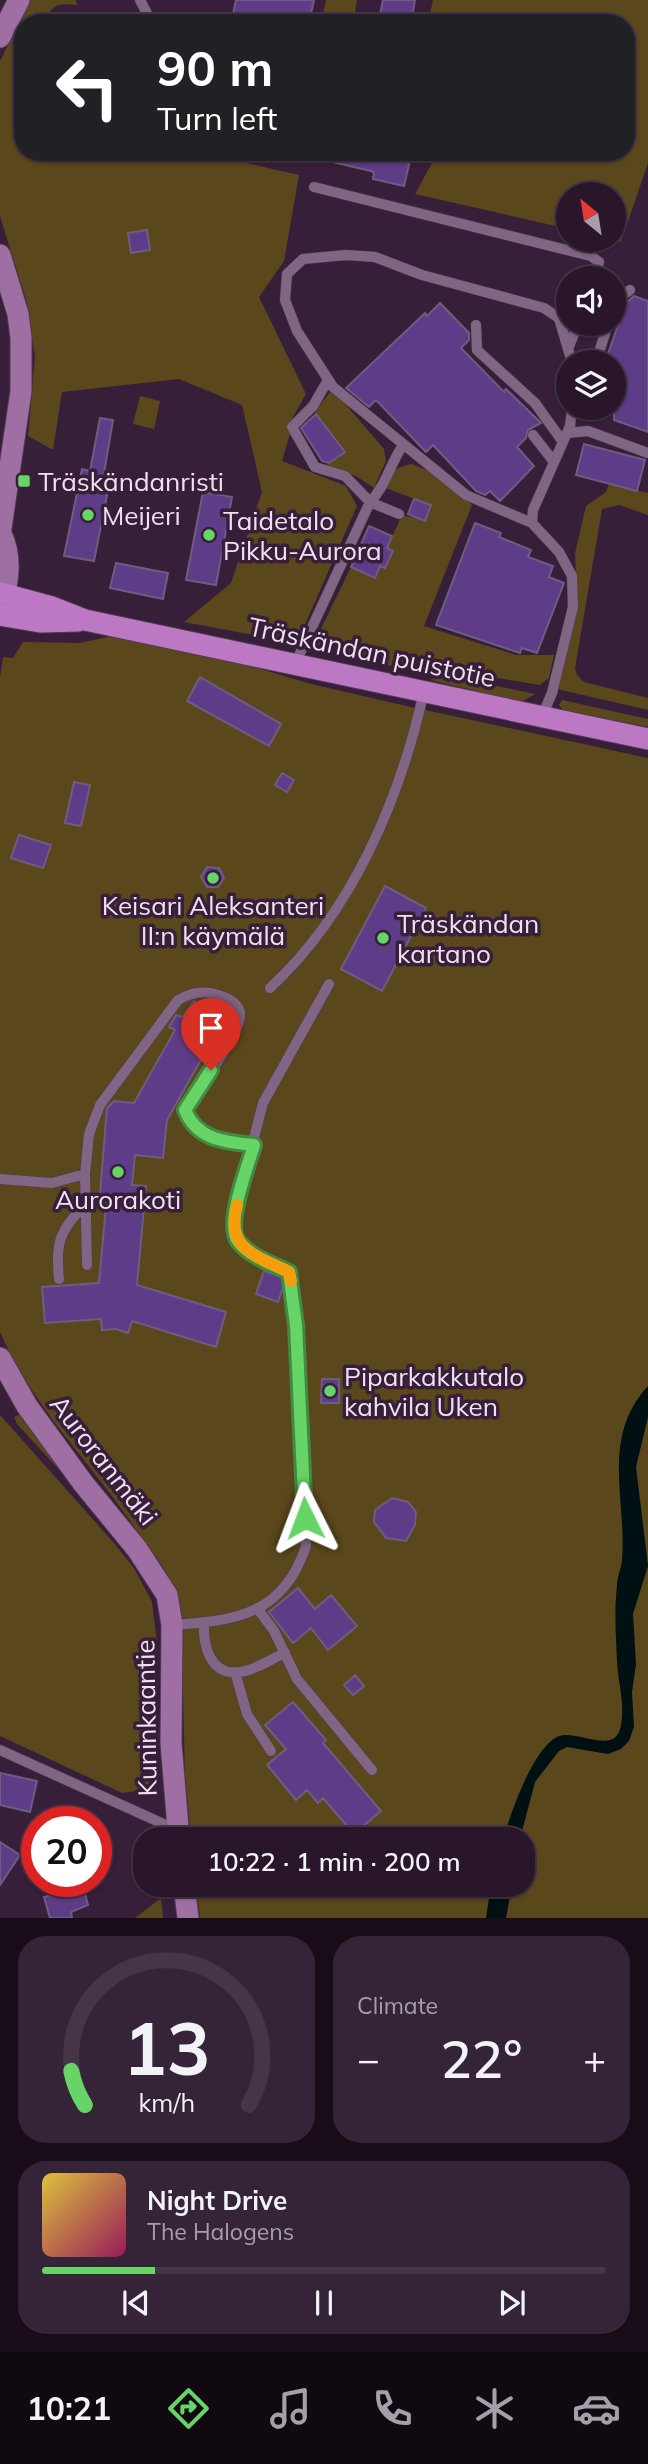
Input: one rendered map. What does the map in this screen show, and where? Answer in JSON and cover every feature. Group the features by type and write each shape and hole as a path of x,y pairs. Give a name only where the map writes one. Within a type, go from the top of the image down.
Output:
{"main road":[{"path":"0,37 19,0"},
{"path":"0,255 18,314 21,338 21,391 0,535 8,549 1,602"},
{"name":"Träskändan puistotie","path":"1,602 50,623 85,620 648,739"},
{"name":"Auroranmäki","path":"0,1357 27,1406 83,1483 137,1549 167,1595"},
{"name":"Kuninkaantie","path":"167,1595 172,1625 171,1743 178,1827"},
{"path":"185,1897 188,1918"}],"lane":[{"path":"314,187 591,256 599,262 598,266"},
{"path":"542,716 562,656 573,607 572,576 559,552 533,523 466,495 328,380 296,331 285,300 287,274 303,259 346,255 376,257 422,275 544,308 559,318 568,349"},
{"path":"626,293 630,290"},
{"path":"476,325 477,350 535,403 565,438"},
{"path":"568,349 573,336"},
{"path":"328,380 313,405 292,423 292,427 315,467 345,476 370,502 399,514"},
{"path":"533,523 533,510 565,438 569,420"},
{"path":"565,438 588,430 648,453"},
{"path":"533,435 554,462"},
{"path":"295,664 370,502 381,490 392,461 403,445"},
{"path":"270,988 297,964 365,865 405,758 424,691"},
{"path":"172,1625 238,1617 257,1608 278,1594 298,1572 306,1546 296,1325 289,1272 250,1252 236,1239 232,1223 263,1103 329,984"},
{"path":"88,1265 85,1174 89,1134 100,1105 178,1000 190,993 210,992 229,998 239,1007 240,1015 236,1031 185,1110 189,1120 198,1130 220,1142 254,1145"},
{"path":"0,1179 52,1183 85,1174"},
{"path":"60,1279 56,1248 63,1229 86,1203"},
{"path":"257,1608 274,1631 297,1679 372,1770"},
{"path":"204,1623 203,1643 209,1657 222,1670 235,1672 285,1653"},
{"path":"235,1672 247,1714 271,1751"},
{"path":"0,1750 169,1827"}],"shaded area":[{"path":"31,0 76,0 77,5 57,6 48,14 24,14"},
{"path":"326,0 357,0 355,14 323,14"},
{"path":"433,0 648,0 648,163 626,227 626,182 556,182 556,226 415,194 433,161 635,161 635,14 430,14"},
{"path":"14,33 14,161 237,161 299,175 284,261 259,297 306,394 289,424 291,430 282,461 346,486 357,506 297,643 184,622 231,583 262,492 242,405 179,379 62,392 53,450 28,436 35,357 27,303 0,216 0,61"},
{"path":"330,392 336,393 384,449 386,461 374,488 356,476 325,466 344,452 315,412"},
{"path":"140,396 160,401 154,429 133,424"},
{"path":"412,464 440,476 472,505 424,626 516,655 554,655 549,678 540,685 454,671 416,672 312,647 351,567 375,578 380,566 385,567 392,551 387,548 402,515 425,520 430,505 386,488 394,471"},
{"path":"609,484 648,493 648,515 619,505 602,509 575,668 577,675 584,682 648,698 648,710 557,689 577,602 575,553 586,506 606,492"},
{"path":"112,636 224,658 311,684 648,758 648,1918 200,1918 197,1897 535,1897 535,1827 190,1827 185,1775 181,1610 177,1597 152,1551 42,1406 12,1358 0,1332 0,678 3,657 13,658 23,642 80,643"},
{"path":"430,680 473,681 535,694 521,702"},
{"path":"562,700 648,719 648,727 563,710 559,705"},
{"path":"648,1386 648,1417 636,1467 648,1566 633,1614 636,1664 632,1692 634,1727 629,1741 621,1749 608,1754 567,1747 559,1751 535,1782 523,1827 507,1827 531,1768 548,1744 565,1735 603,1741 611,1739 618,1735 621,1725 615,1614 623,1537 619,1470 624,1427 633,1406"},
{"path":"21,1414 63,1474 17,1424 14,1417"},
{"path":"0,1415 114,1543 134,1568 152,1602 157,1643 156,1679 141,1744 151,1789 122,1793 0,1736"},
{"path":"489,1897 510,1897 506,1918 486,1918"},
{"path":"161,1898 163,1918 135,1918"}],"building":[{"path":"236,0 314,0 311,14 233,14"},
{"path":"383,0 415,0 413,14 380,14"},
{"path":"328,161 410,161 404,186 373,179 374,173"},
{"path":"147,230 150,250 131,253 128,233"},
{"path":"634,296 648,301 648,432 614,420 626,420 626,350 609,350 614,336 626,336 626,303"},
{"path":"440,303 469,333 469,340 461,348 504,392 506,389 541,423 528,430 526,438 517,447 534,466 500,501 490,491 485,495 476,491 433,445 426,452 376,400 369,407 346,388 425,313 427,316"},
{"path":"316,414 345,452 329,463 322,461 301,428"},
{"name":"Meijeri","path":"100,418 113,420 104,473 111,475 94,561 64,556 82,469 90,471"},
{"path":"584,444 645,460 637,491 576,475"},
{"name":"Taidetalo Pikku-Aurora","path":"203,492 232,497 216,585 186,580"},
{"path":"414,499 431,505 425,521 408,514"},
{"path":"475,523 501,533 499,537 531,550 528,557 553,566 549,577 564,583 537,653 522,648 520,653 436,625"},
{"path":"369,526 392,536 387,548 393,551 385,568 380,566 375,578 351,567"},
{"path":"116,563 168,573 163,599 110,588"},
{"path":"200,677 281,724 269,746 187,701"},
{"path":"282,773 294,780 287,792 275,785"},
{"path":"74,782 90,785 81,826 65,823"},
{"path":"19,835 51,845 43,868 11,858"},
{"name":"Keisari Aleksanteri II:n käymälä","path":"207,867 219,868 224,878 218,887 207,887 201,877"},
{"name":"Träskändan kartano","path":"385,886 426,908 382,991 341,969"},
{"name":"Aurorakoti","path":"194,1001 224,1018 218,1030 221,1032 207,1057 203,1056 167,1120 163,1158 135,1155 132,1185 146,1186 137,1285 226,1312 216,1347 132,1321 128,1333 116,1329 102,1330 101,1319 45,1323 42,1287 99,1283 107,1195 100,1194 107,1108 114,1101 134,1103 175,1030 169,1027 176,1015 182,1017"},
{"path":"264,1271 282,1277 283,1287 278,1302 256,1294"},
{"name":"Piparkakkutalo kahvila Uken","path":"322,1379 339,1379 339,1403 321,1403"},
{"path":"392,1498 408,1502 416,1512 415,1525 406,1541 386,1538 374,1522 375,1510"},
{"path":"298,1588 315,1609 331,1595 357,1626 328,1650 311,1628 293,1643 269,1612"},
{"path":"355,1675 364,1686 353,1695 344,1685"},
{"path":"293,1702 326,1740 323,1743 381,1811 362,1827 348,1827 323,1798 318,1803 307,1790 296,1800 267,1765 286,1749 265,1725"},
{"path":"0,1773 37,1781 31,1806 21,1806 21,1810 0,1805"},
{"path":"0,1842 20,1855 0,1885"},
{"path":"44,1897 86,1897 88,1905 71,1912 72,1918 50,1918"}],"slow traffic":[{"path":"237,1205 232,1223 236,1239 250,1252 289,1272 291,1281"}],"place":[{"name":"Träskändanristi","path":"24,481"},
{"name":"Meijeri","path":"88,515"},
{"name":"Taidetalo Pikku-Aurora","path":"209,535"},
{"name":"Keisari Aleksanteri II:n käymälä","path":"213,878"},
{"name":"Träskändan kartano","path":"383,938"},
{"name":"Aurorakoti","path":"118,1172"},
{"name":"Piparkakkutalo kahvila Uken","path":"330,1391"}],"route":[{"path":"211,1070 185,1110 198,1130 220,1142 254,1145 232,1223 236,1239 250,1252 289,1272 296,1325 305,1518"}]}
